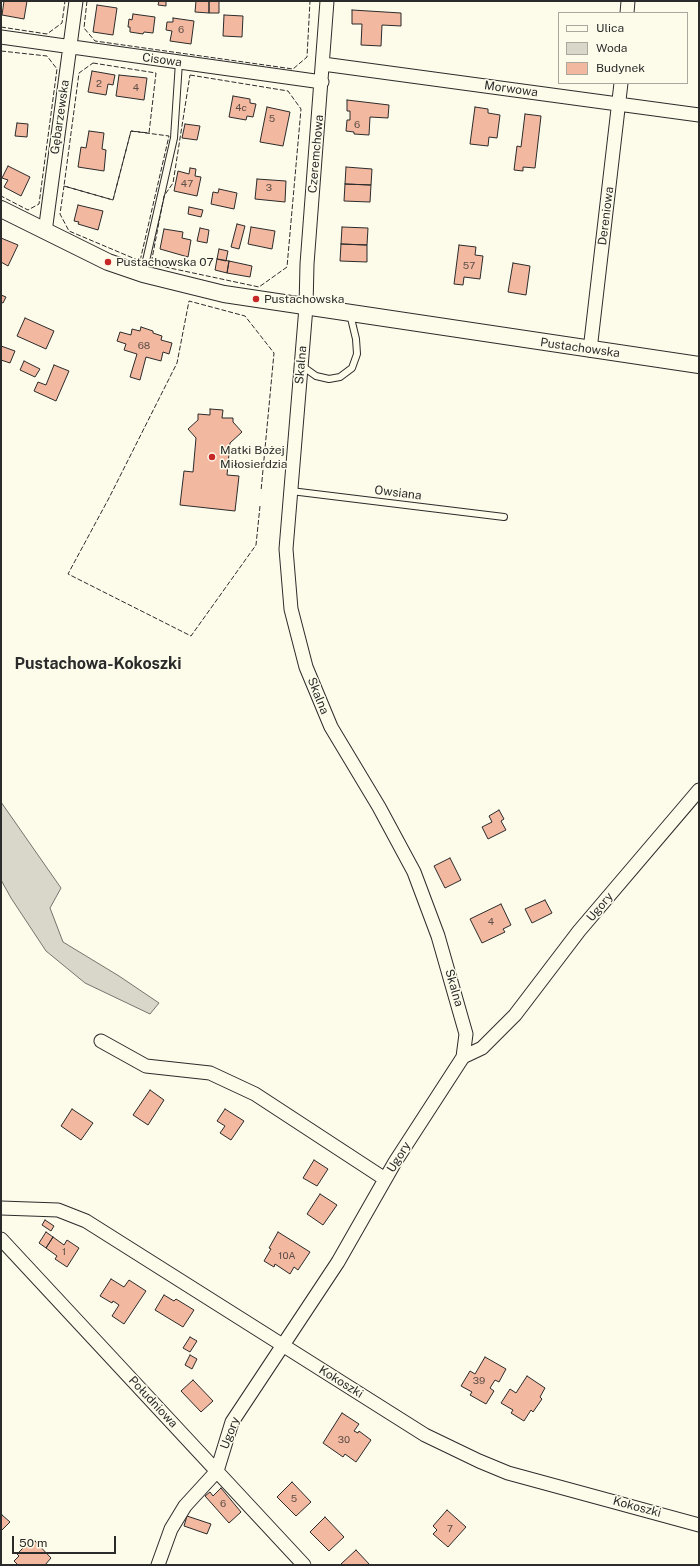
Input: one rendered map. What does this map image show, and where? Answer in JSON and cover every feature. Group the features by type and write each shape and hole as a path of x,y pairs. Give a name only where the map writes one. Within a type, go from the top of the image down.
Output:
{"street":[{"name":"Gębarzewska","path":"44,232 76,1"},
{"name":"Czeremchowa","path":"306,307 307,264 327,1"},
{"path":"627,12 628,1"},
{"name":"Cisowa","path":"1,37 322,82"},
{"name":"Morwowa","path":"323,64 699,115"},
{"name":"Dereniowa","path":"590,350 621,84"},
{"name":"Pustachowska","path":"1,210 108,262 143,274 224,294 590,350 699,365"},
{"name":"Skalna","path":"306,307 300,365 286,549 292,609 306,667 331,728 379,807 414,872 438,936 455,989 466,1034 463,1057"},
{"name":"Ugory","path":"158,1565 171,1529 184,1506 217,1470 232,1422 246,1398 284,1346 338,1262 385,1179 463,1057 482,1048 515,1015 579,931 699,790"},
{"path":"101,1041 146,1066 210,1073 256,1094 385,1179"},
{"name":"Kokoszki","path":"1,1208 58,1210 86,1221 425,1435 486,1464 530,1480 699,1525"},
{"name":"Południowa","path":"1,1239 304,1565"}],"lane":[{"path":"143,274 174,138 179,62"},
{"path":"300,365 316,376 329,379 340,377 352,368 357,354 356,339 350,314"},
{"name":"Owsiana","path":"291,491 504,517"}],"water":[{"path":"1,802 61,888 50,908 63,942 119,976 159,1003 150,1014 85,983 46,951 1,880"}],"building":[{"path":"4,1 27,1 24,19 2,15"},
{"path":"159,1 166,1 166,6 158,5"},
{"path":"196,1 209,1 209,13 195,12"},
{"path":"209,1 219,1 219,13 209,13"},
{"path":"97,5 117,8 113,35 93,32"},
{"path":"352,10 401,13 401,26 382,25 381,46 361,45 362,24 352,24"},
{"path":"133,14 155,17 153,33 144,32 143,34 130,32 130,27 128,27 129,19 132,20"},
{"path":"224,15 243,16 242,37 223,36"},
{"path":"173,18 194,21 191,44 170,41 172,31 166,30 167,22 173,22"},
{"path":"92,71 115,75 113,85 108,84 106,95 88,92"},
{"path":"119,75 147,78 144,100 116,96"},
{"path":"233,96 250,99 250,103 256,104 253,117 247,116 246,120 229,117"},
{"path":"347,100 389,105 388,118 370,117 369,135 354,134 354,132 346,131 347,120 350,120 350,111 347,111"},
{"path":"267,107 290,112 283,146 260,142"},
{"path":"475,107 488,109 488,113 500,115 497,138 489,137 488,146 470,144"},
{"path":"525,114 541,116 535,168 523,167 523,171 514,170 517,146 521,147"},
{"path":"17,123 28,124 27,137 15,136"},
{"path":"185,124 200,126 197,140 182,138"},
{"path":"89,131 104,133 102,149 106,150 104,171 78,167 81,147 86,148"},
{"path":"8,166 30,177 21,196 4,187 8,180 2,178"},
{"path":"346,167 372,169 371,185 345,184"},
{"path":"190,168 196,169 195,176 201,177 197,196 174,191 178,171 189,174"},
{"path":"257,179 286,181 285,202 255,199"},
{"path":"345,184 371,185 370,202 344,201"},
{"path":"219,189 237,193 234,209 211,204 213,192 218,193"},
{"path":"78,205 103,211 98,230 78,224 79,222 74,221"},
{"path":"189,207 203,210 201,217 188,214"},
{"path":"237,224 245,226 239,249 231,247"},
{"path":"251,227 275,231 272,249 248,244"},
{"path":"342,227 368,228 367,245 341,244"},
{"path":"200,228 209,230 207,243 197,241"},
{"path":"164,229 183,232 182,238 191,240 188,257 160,249"},
{"path":"1,238 18,245 8,266 1,262"},
{"path":"341,244 367,245 367,262 340,261"},
{"path":"459,245 476,247 475,255 483,256 480,279 464,277 463,285 454,284"},
{"path":"219,249 228,251 226,261 217,259"},
{"path":"217,259 229,261 227,273 215,270"},
{"path":"229,261 252,266 250,277 227,273"},
{"path":"513,263 530,266 526,295 508,292"},
{"path":"1,295 6,297 3,303 1,302"},
{"path":"25,318 54,331 46,349 17,336"},
{"path":"141,327 162,336 161,340 172,343 169,354 163,352 161,361 146,357 140,380 130,377 137,354 124,350 126,344 117,341 120,332 131,335 132,329 140,331"},
{"path":"1,346 15,351 10,363 1,360"},
{"path":"24,361 40,369 35,377 20,370"},
{"path":"54,365 69,371 56,401 34,391 38,382 46,385"},
{"name":"Matki Bożej Miłosierdzia","path":"210,409 223,410 222,418 233,418 233,422 242,432 230,443 227,475 239,476 235,511 180,505 184,471 193,472 196,438 188,429 198,420 198,414 210,415"},
{"path":"499,810 504,819 501,821 506,830 488,839 482,827 492,822 489,816"},
{"path":"450,858 461,880 445,888 434,866"},
{"path":"545,900 552,913 532,923 525,909"},
{"path":"501,904 511,925 503,929 505,932 482,943 470,919"},
{"path":"150,1090 164,1100 148,1125 133,1115"},
{"path":"72,1109 93,1123 81,1140 61,1126"},
{"path":"225,1109 244,1121 231,1140 220,1133 225,1126 217,1121"},
{"path":"314,1160 328,1169 317,1186 303,1178"},
{"path":"320,1194 337,1205 323,1225 307,1214"},
{"path":"45,1220 54,1226 51,1231 42,1225"},
{"path":"46,1232 53,1237 46,1248 39,1243"},
{"path":"278,1232 310,1252 298,1270 294,1267 290,1274 275,1264 274,1267 264,1261"},
{"path":"53,1237 64,1245 67,1240 79,1248 67,1267 55,1259 57,1256 46,1248"},
{"path":"111,1279 124,1287 129,1280 146,1291 124,1324 112,1316 119,1305 100,1296"},
{"path":"164,1295 174,1301 176,1299 194,1310 183,1327 155,1310"},
{"path":"190,1337 197,1341 190,1352 183,1348"},
{"path":"190,1355 197,1359 192,1369 185,1365"},
{"path":"485,1357 506,1369 499,1382 495,1380 490,1388 494,1391 486,1404 470,1395 472,1392 461,1386 470,1371 475,1374"},
{"path":"527,1376 545,1388 540,1397 542,1399 533,1412 531,1410 524,1421 511,1413 513,1410 501,1403 510,1389 516,1393"},
{"path":"193,1380 213,1401 201,1412 181,1391"},
{"path":"342,1413 359,1424 354,1431 358,1433 359,1431 371,1440 356,1462 345,1454 343,1457 323,1443"},
{"path":"292,1482 311,1502 296,1516 277,1497"},
{"path":"221,1488 241,1512 229,1523 205,1496 210,1492 213,1496"},
{"path":"447,1510 466,1527 448,1547 433,1534 437,1530 433,1526"},
{"path":"2,1515 10,1522 1,1531 1,1516"},
{"path":"187,1516 211,1524 207,1534 184,1526"},
{"path":"325,1517 344,1537 329,1551 310,1532"},
{"path":"35,1541 51,1558 45,1565 18,1565 14,1561 19,1556 17,1554 27,1544 29,1547"},
{"path":"356,1550 370,1565 341,1564"}],"fence":[{"path":"1,27 47,34 62,23 65,1"},
{"path":"87,1 84,28 95,41 293,69 307,57 310,1"},
{"path":"1,51 47,56 57,69 39,204 28,210 1,196"},
{"path":"93,63 156,73 149,133 131,131 113,200 64,186 79,73 93,63"},
{"path":"190,75 288,91 301,109 287,267 259,287 151,264 164,196 173,183 190,75"},
{"path":"131,131 169,136 140,261 69,231 60,214 64,186 113,200 131,131"},
{"path":"260,506 256,545 191,636 68,574 109,498 177,363 189,301 245,316 274,353 261,491"}],"place":[{"name":"Pustachowska 07","path":"108,262"},
{"name":"Pustachowska","path":"256,299"},
{"name":"Matki Bożej Miłosierdzia","path":"212,457"}],"district":[{"name":"Pustachowa-Kokoszki","path":"98,664"}]}
